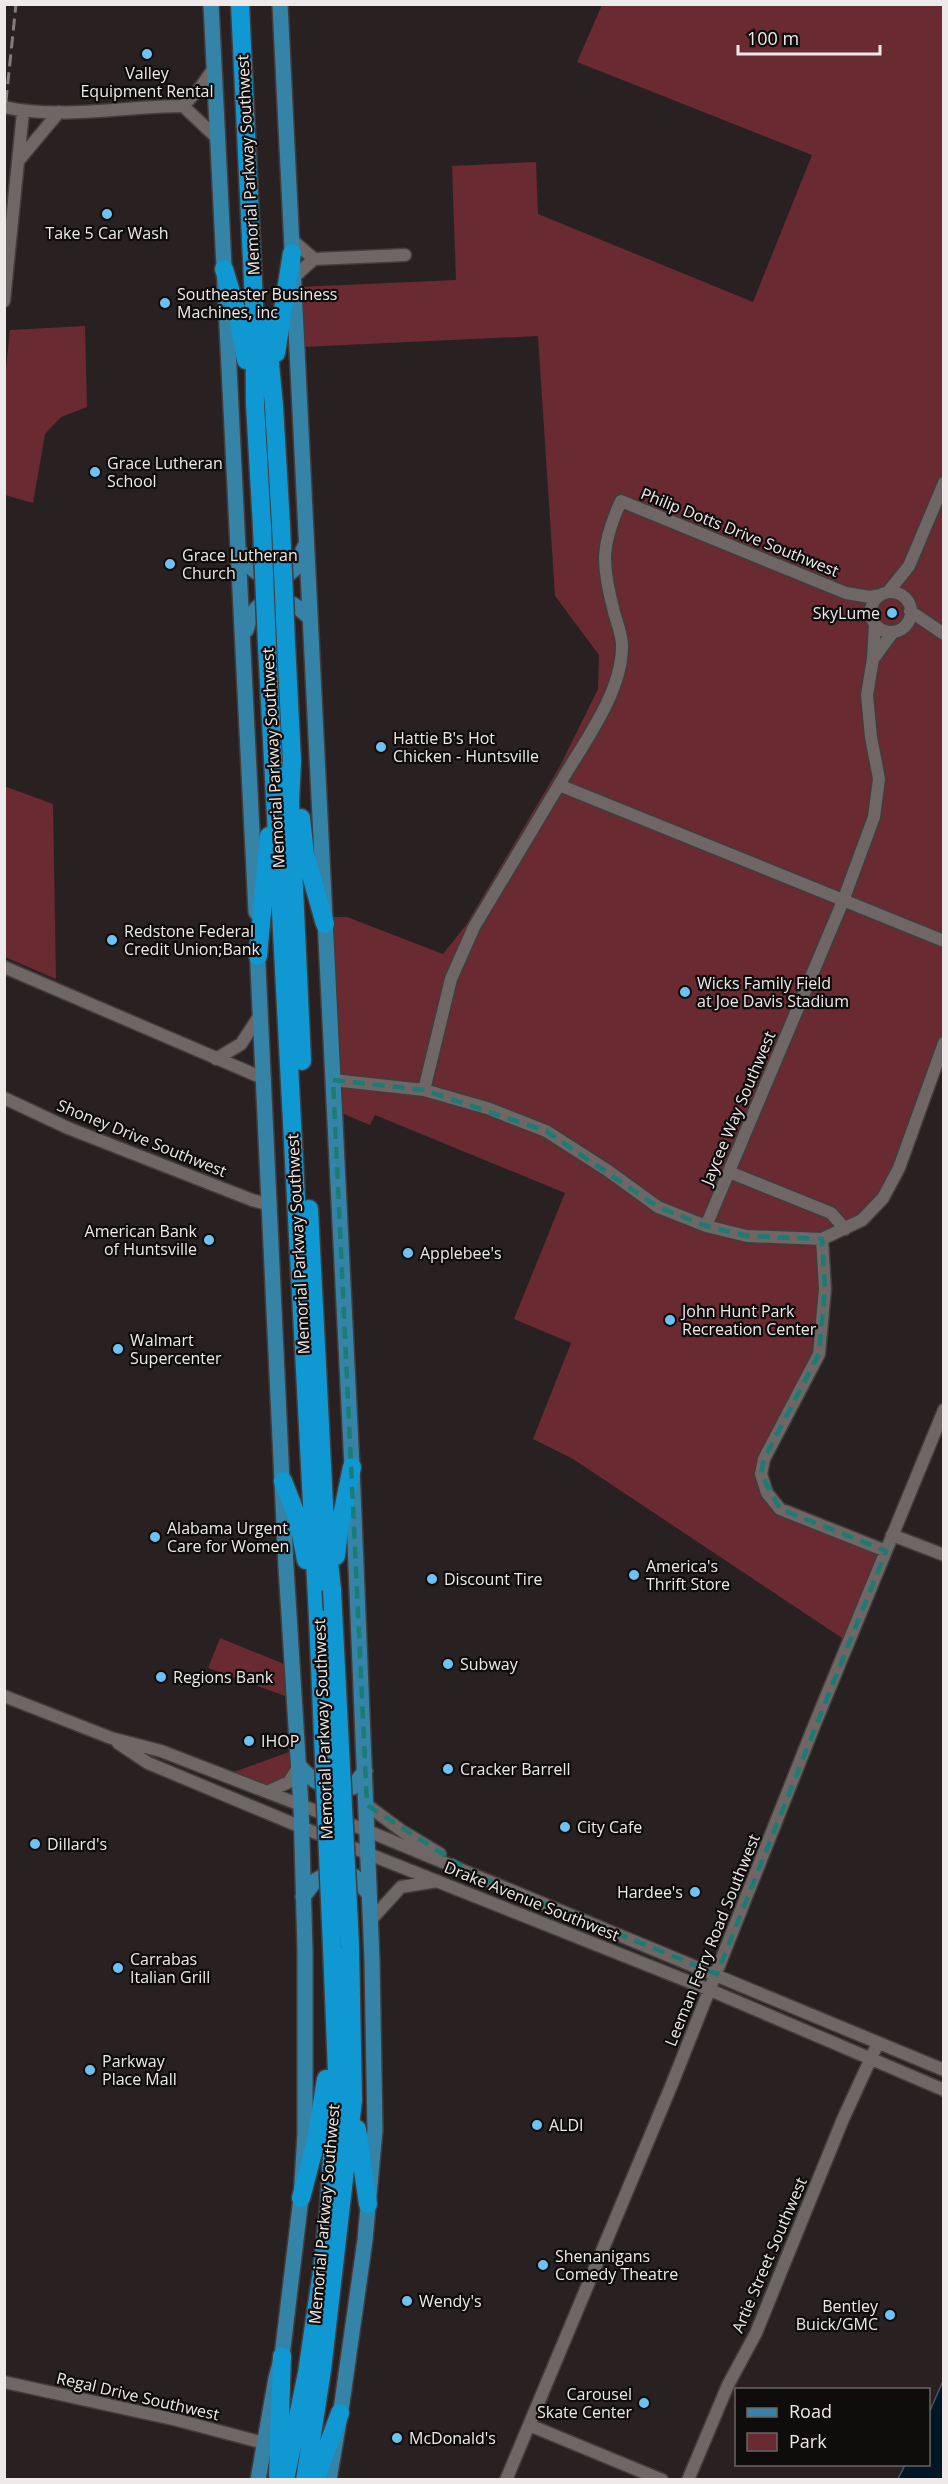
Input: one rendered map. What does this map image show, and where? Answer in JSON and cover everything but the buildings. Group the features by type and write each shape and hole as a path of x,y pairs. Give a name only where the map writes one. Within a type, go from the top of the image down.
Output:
{"highway":[{"name":"Memorial Parkway Southwest","path":"240,4 254,303 255,404 318,1618 353,2100 323,2360 305,2480"},
{"name":"Memorial Parkway Southwest","path":"252,4 266,336 273,396 281,525 292,761 290,802 293,894 325,1524 332,1590 341,1946 337,2072 329,2206 307,2373 285,2480"},
{"path":"273,396 277,341 292,247"},
{"path":"224,269 237,312 255,404"},
{"path":"292,761 305,854 325,924"},
{"path":"258,956 268,839 275,805"},
{"path":"332,1590 339,1530 352,1467"},
{"path":"283,1481 298,1519 318,1618"},
{"path":"301,2198 316,2141 330,2049 341,1946"},
{"path":"353,2100 368,2204"},
{"path":"278,2480 282,2356"},
{"path":"315,2480 340,2413"}],"main road":[{"path":"211,4 301,1806 303,1898 306,2083 301,2198 282,2356 269,2413 258,2480"},
{"path":"280,4 352,1467 368,1831 375,2130 368,2204 329,2480"},
{"path":"238,550 247,567 256,574 278,576 291,572 298,564 306,542"},
{"path":"243,639 252,614 258,606 268,601 280,600 293,603 310,618"},
{"path":"298,1766 310,1779 337,1790 353,1787 365,1772"},
{"path":"303,1898 315,1881 332,1871 354,1876 369,1894"}],"street":[{"path":"183,106 201,88 214,68"},
{"path":"4,107 23,112 58,112 144,106 183,106 217,138"},
{"path":"4,301 23,112"},
{"path":"18,161 58,112"},
{"path":"292,247 314,259 405,255"},
{"path":"294,277 314,259"},
{"path":"941,633 898,629 887,631 875,624 871,611 872,605 909,566 944,483"},
{"name":"Philip Dotts Drive Southwest","path":"559,785 618,680 623,646 603,556 609,527 621,501 846,593 870,597 884,594"},
{"path":"898,629 908,622 909,566"},
{"name":"Philip Dotts Drive Southwest","path":"846,593 871,611"},
{"path":"884,594 901,595 910,608 941,633"},
{"name":"Jaycee Way Southwest","path":"706,1226 843,901 873,817 879,779 871,737 867,695 873,659 875,624"},
{"name":"Jaycee Way Southwest","path":"873,659 898,629"},
{"path":"424,1090 451,979 474,927 559,785 944,941"},
{"path":"4,967 265,1079"},
{"path":"216,1059 241,1044 260,1014"},
{"path":"333,1080 424,1090 487,1108 546,1131 607,1170 658,1207 706,1226 747,1236 822,1239 862,1220 883,1198 894,1178 944,1043"},
{"name":"Shoney Drive Southwest","path":"4,1098 68,1128 270,1205"},
{"path":"729,1172 831,1213 845,1229"},
{"path":"822,1239 825,1289 819,1354 764,1459 761,1474 767,1492 780,1509 886,1551"},
{"name":"Leeman Ferry Road Southwest","path":"506,2480 717,1974 729,1938 944,1410"},
{"path":"892,1535 944,1555"},
{"name":"Drake Avenue Southwest","path":"4,1696 111,1738 173,1756 368,1831 944,2070"},
{"name":"Drake Avenue Southwest","path":"111,1738 155,1766 301,1827 710,1990 944,2090"},
{"path":"155,1766 165,1756 173,1756"},
{"path":"267,1792 290,1782 298,1766"},
{"path":"367,1805 402,1831 477,1876"},
{"path":"370,1922 401,1887 438,1881"},
{"path":"576,1936 583,1919"},
{"path":"609,1949 616,1932"},
{"name":"Artie Street Southwest","path":"688,2480 728,2385 756,2333 843,2119 878,2043"},
{"name":"Regal Drive Southwest","path":"4,2382 177,2420 264,2443"},
{"path":"529,2425 662,2480"}],"highlighted area":[{"path":"333,1080 424,1090 546,1131 658,1207 706,1226 747,1236 822,1239 825,1289 819,1354 764,1459 761,1474 780,1509 886,1551 717,1974 477,1876 367,1805"}],"green space":[{"path":"602,5 943,5 943,1043 899,1168 862,1220 822,1239 819,1354 761,1474 780,1509 886,1551 848,1642 573,1459 533,1439 571,1343 514,1319 565,1193 375,1115 370,1125 334,1110 325,917 347,917 443,954 466,925 560,766 598,689 599,655 555,596 538,336 302,347 299,287 456,280 452,166 536,162 538,214 753,302 812,155 577,62"},
{"path":"85,326 87,407 61,417 45,434 33,503 5,495 4,387 10,330"},
{"path":"4,786 53,804 56,979 5,957"},
{"path":"220,1638 284,1664 288,1697 208,1668"},
{"path":"289,1752 291,1767 283,1782 267,1786 234,1772"}],"water":[{"path":"943,2381 943,2479 898,2479 904,2466 930,2466 930,2411"}],"railway":[{"path":"4,120 16,4"}],"place":[{"name":"Valley Equipment Rental","path":"147,54"},
{"name":"Take 5 Car Wash","path":"107,214"},
{"name":"Southeaster Business Machines, inc","path":"165,303"},
{"name":"Grace Lutheran School","path":"95,472"},
{"name":"Grace Lutheran Church","path":"170,564"},
{"name":"SkyLume","path":"892,613"},
{"name":"Hattie B's Hot Chicken - Huntsville","path":"381,747"},
{"name":"Redstone Federal Credit Union;Bank","path":"112,940"},
{"name":"Wicks Family Field at Joe Davis Stadium","path":"685,992"},
{"name":"American Bank of Huntsville","path":"209,1240"},
{"name":"Applebee's","path":"408,1253"},
{"name":"John Hunt Park Recreation Center","path":"670,1320"},
{"name":"Walmart Supercenter","path":"118,1349"},
{"name":"Alabama Urgent Care for Women","path":"155,1537"},
{"name":"America's Thrift Store","path":"634,1575"},
{"name":"Discount Tire","path":"432,1579"},
{"name":"Subway","path":"448,1664"},
{"name":"Regions Bank","path":"161,1677"},
{"name":"IHOP","path":"249,1741"},
{"name":"Cracker Barrell","path":"448,1769"},
{"name":"City Cafe","path":"565,1827"},
{"name":"Dillard's","path":"35,1844"},
{"name":"Hardee's","path":"695,1892"},
{"name":"Carrabas Italian Grill","path":"118,1968"},
{"name":"Parkway Place Mall","path":"90,2070"},
{"name":"ALDI","path":"537,2125"},
{"name":"Shenanigans Comedy Theatre","path":"543,2265"},
{"name":"Wendy's","path":"407,2301"},
{"name":"Bentley Buick/GMC","path":"890,2315"},
{"name":"Carousel Skate Center","path":"644,2403"},
{"name":"McDonald's","path":"397,2438"}]}
